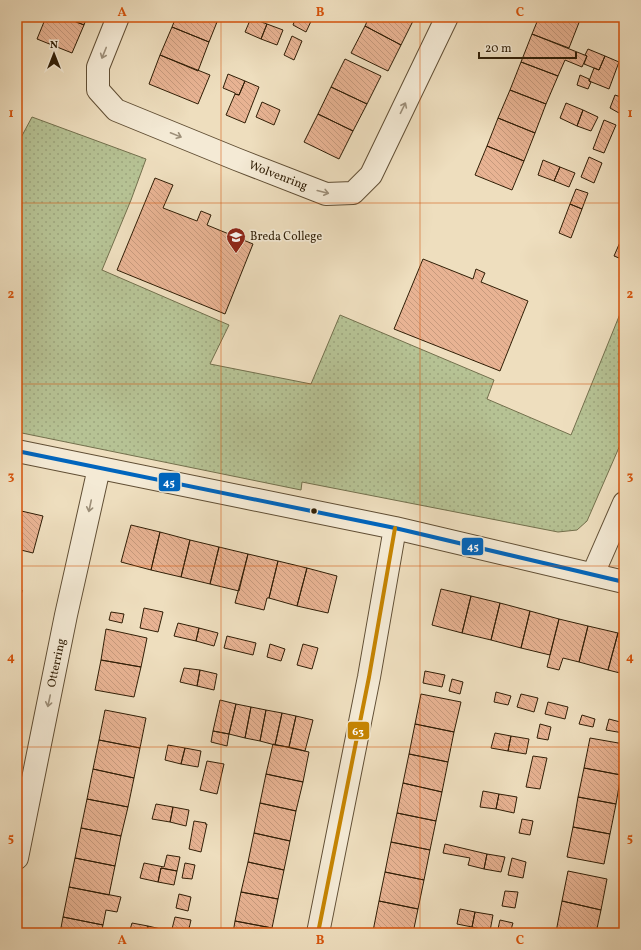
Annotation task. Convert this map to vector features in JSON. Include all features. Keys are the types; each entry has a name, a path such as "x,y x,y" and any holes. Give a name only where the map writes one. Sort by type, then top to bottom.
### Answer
{"street":[{"name":"Wolvenring","path":"118,17 98,67 98,90 116,110 326,194 353,193 371,175 447,17"},
{"path":"17,451 395,528 624,582"},
{"name":"Otterring","path":"17,858 66,615 99,468"},
{"path":"593,574 624,503"},
{"path":"318,933 368,677 395,528"}],"green space":[{"path":"32,117 146,159 102,270 229,325 210,364 311,384 340,315 494,380 487,399 571,435 624,304 624,436 587,521 577,530 558,532 302,482 301,490 17,432 17,145"}],"building":[{"path":"46,17 64,17 84,25 72,53 37,39"},
{"path":"64,17 87,17 84,25"},
{"path":"176,17 219,17 209,42 172,27"},
{"path":"296,17 313,17 306,32 293,25"},
{"path":"369,17 415,17 401,45 365,26"},
{"path":"539,17 572,17 580,20 569,48 532,34"},
{"path":"251,18 267,24 261,39 245,32"},
{"path":"267,24 283,30 277,45 261,39"},
{"path":"365,26 401,45 388,71 351,53"},
{"path":"172,27 209,42 198,71 160,55"},
{"path":"532,34 587,56 582,67 565,60 558,76 521,62"},
{"path":"292,36 302,41 294,60 284,55"},
{"path":"588,49 605,56 599,70 584,64 587,56 585,55"},
{"path":"160,55 210,75 198,104 149,84"},
{"path":"605,56 619,62 609,89 589,81 594,68 599,70"},
{"path":"345,59 381,76 367,104 331,87"},
{"path":"521,62 558,76 546,104 510,90"},
{"path":"624,70 624,82 620,80"},
{"path":"228,74 245,81 239,95 223,88"},
{"path":"580,75 589,79 591,82 588,89 577,85"},
{"path":"245,81 259,87 245,123 226,115 235,94 239,95"},
{"path":"331,87 367,104 353,131 318,114"},
{"path":"510,90 546,104 535,133 498,118"},
{"path":"615,95 624,98 619,113 610,108"},
{"path":"262,102 280,110 274,125 256,117"},
{"path":"566,103 583,110 577,126 560,118"},
{"path":"583,110 598,117 591,131 577,126"},
{"path":"318,114 353,131 339,159 304,142"},
{"path":"498,118 535,133 524,161 487,146"},
{"path":"604,120 616,125 604,153 593,149"},
{"path":"487,146 524,161 512,190 475,175"},
{"path":"589,157 602,163 594,183 581,177"},
{"path":"543,160 560,167 554,181 538,175"},
{"path":"560,167 575,173 569,187 554,181"},
{"path":"155,178 173,185 163,208 197,221 201,211 211,215 207,225 253,244 225,314 117,270"},
{"path":"576,189 588,193 582,209 570,204"},
{"path":"570,204 582,209 571,238 559,233"},
{"path":"624,233 624,260 614,256"},
{"path":"423,259 473,279 476,269 485,273 481,282 528,301 500,371 394,329"},
{"path":"17,510 43,516 33,553 17,549"},
{"path":"131,525 160,532 151,570 121,562"},
{"path":"160,532 190,540 181,577 151,570"},
{"path":"190,540 219,547 210,584 181,577"},
{"path":"219,547 248,554 239,591 210,584"},
{"path":"248,554 278,561 269,598 267,598 264,610 235,603"},
{"path":"278,561 307,568 297,606 269,598"},
{"path":"307,568 337,576 328,613 297,606"},
{"path":"17,589 22,590 20,603 17,602"},
{"path":"441,589 471,596 462,633 432,625"},
{"path":"471,596 500,603 491,640 462,633"},
{"path":"500,603 530,611 521,648 491,640"},
{"path":"144,608 163,612 158,632 140,628"},
{"path":"17,611 21,612 17,632"},
{"path":"530,611 559,619 550,655 521,648"},
{"path":"111,612 124,614 122,623 109,620"},
{"path":"559,619 588,626 579,662 563,658 559,670 547,667"},
{"path":"178,623 199,628 196,641 174,636"},
{"path":"588,626 618,633 608,670 579,662"},
{"path":"199,628 218,633 214,646 196,641"},
{"path":"106,629 147,638 141,667 101,660"},
{"path":"618,633 624,635 624,674 608,670"},
{"path":"227,636 256,643 253,655 224,648"},
{"path":"270,644 285,649 281,661 267,657"},
{"path":"303,644 318,648 312,669 297,665"},
{"path":"101,660 141,667 134,697 95,690"},
{"path":"184,668 200,670 197,686 180,682"},
{"path":"200,670 217,674 214,690 197,686"},
{"path":"425,671 445,675 442,687 423,683"},
{"path":"452,679 463,682 460,694 449,691"},
{"path":"496,692 511,696 508,705 494,702"},
{"path":"421,694 461,702 454,732 415,724"},
{"path":"521,694 538,698 534,712 517,707"},
{"path":"220,700 236,704 229,734 213,731"},
{"path":"548,702 568,707 565,719 545,714"},
{"path":"236,704 251,707 245,738 229,734"},
{"path":"251,707 266,710 260,741 245,738"},
{"path":"105,710 146,718 140,748 99,740"},
{"path":"266,710 282,713 275,745 260,741"},
{"path":"282,713 296,716 289,747 275,745"},
{"path":"582,715 595,719 593,727 579,724"},
{"path":"296,716 313,720 305,751 289,747"},
{"path":"609,719 624,723 623,733 606,730"},
{"path":"415,724 454,732 448,762 409,754"},
{"path":"540,724 551,727 548,740 537,738"},
{"path":"213,731 229,734 227,746 211,742"},
{"path":"495,733 511,736 508,751 491,748"},
{"path":"511,736 529,739 526,754 508,751"},
{"path":"590,738 624,744 624,762 621,775 584,768"},
{"path":"99,740 140,748 134,778 93,769"},
{"path":"273,744 309,752 303,782 266,774"},
{"path":"168,745 185,748 181,764 165,760"},
{"path":"185,748 201,751 198,767 181,764"},
{"path":"409,754 448,762 442,792 403,783"},
{"path":"533,756 547,758 540,789 526,787"},
{"path":"207,761 224,764 217,794 200,790"},
{"path":"584,768 621,775 616,804 578,797"},
{"path":"93,769 134,778 128,807 87,799"},
{"path":"266,774 303,782 296,811 260,803"},
{"path":"403,783 442,792 436,821 397,813"},
{"path":"483,791 499,794 496,809 480,807"},
{"path":"499,794 517,797 514,813 496,809"},
{"path":"578,797 616,804 610,834 573,827"},
{"path":"87,799 128,807 121,836 81,828"},
{"path":"260,803 296,811 290,841 254,833"},
{"path":"156,804 173,807 170,822 152,819"},
{"path":"173,807 189,810 186,826 170,822"},
{"path":"397,813 436,821 430,850 391,842"},
{"path":"522,819 533,821 530,835 519,833"},
{"path":"194,821 207,824 201,852 189,849"},
{"path":"573,827 610,834 604,864 567,857"},
{"path":"81,828 121,836 115,866 75,858"},
{"path":"254,833 290,841 284,870 248,862"},
{"path":"391,842 430,850 424,880 385,872"},
{"path":"445,844 487,854 484,869 468,865 470,858 443,853"},
{"path":"487,854 505,857 501,872 484,869"},
{"path":"167,855 180,857 177,871 161,868 158,882 140,878 144,863 164,867"},
{"path":"75,858 115,866 109,895 69,887"},
{"path":"512,858 526,862 523,878 508,875"},
{"path":"248,862 284,870 278,899 241,892"},
{"path":"185,863 195,865 192,879 182,878"},
{"path":"161,868 177,871 174,885 158,882"},
{"path":"568,871 607,879 601,910 562,901"},
{"path":"385,872 424,880 418,909 379,901"},
{"path":"69,887 121,897 117,912 106,910 103,925 63,917"},
{"path":"505,891 518,892 515,908 502,906"},
{"path":"241,892 278,899 272,928 235,921"},
{"path":"179,894 191,897 188,911 176,908"},
{"path":"379,901 418,909 413,933 384,933 373,931"},
{"path":"562,901 601,910 596,933 556,932"},
{"path":"460,909 475,912 472,927 457,924"},
{"path":"475,912 493,915 490,931 472,927"},
{"path":"63,917 103,925 101,933 60,933"},
{"path":"175,917 191,920 188,933 171,933"},
{"path":"500,920 513,923 510,933 497,933"},
{"path":"235,921 272,928 271,933 233,933"},
{"path":"132,923 148,926 147,933 129,933"},
{"path":"148,926 165,930 164,933 147,933"}],"transit line":[{"name":"45","path":"17,451 395,528 624,582"},
{"name":"63","path":"318,933 369,677 395,528"}],"place":[{"name":"Breda College","path":"236,254"}]}
